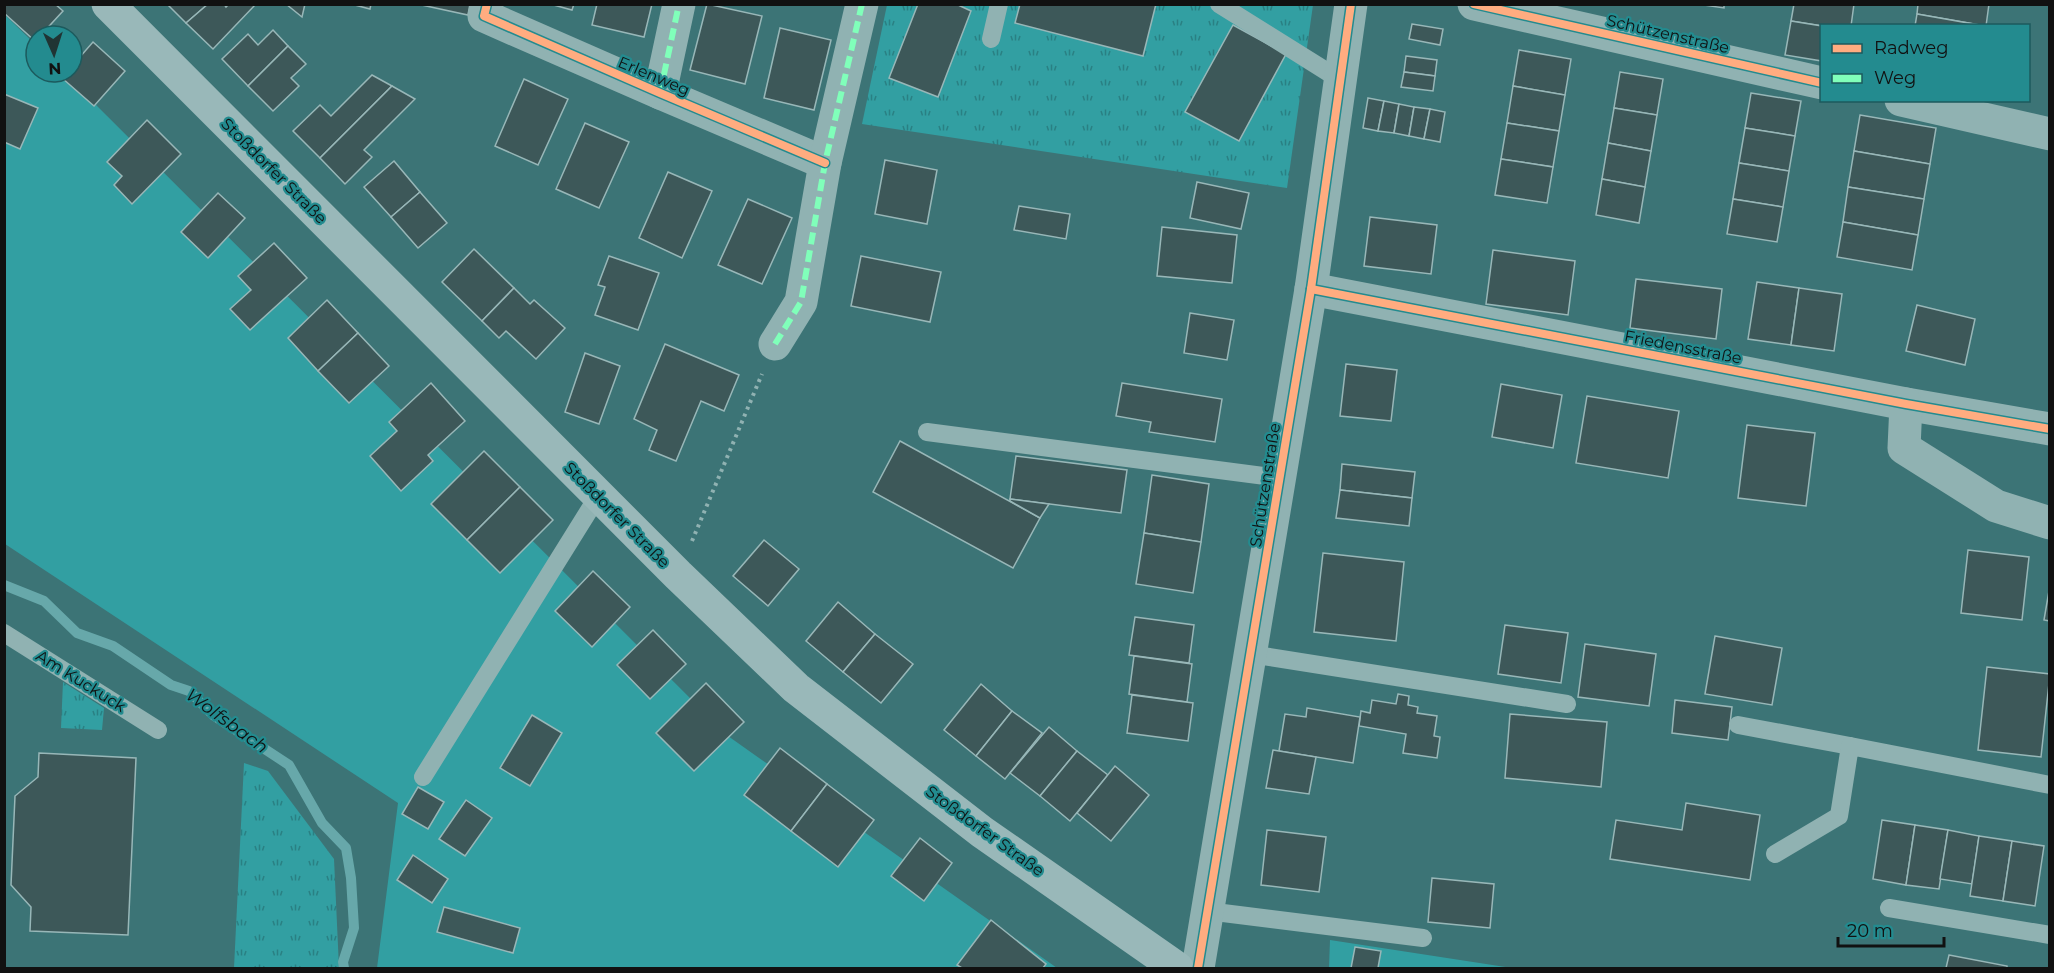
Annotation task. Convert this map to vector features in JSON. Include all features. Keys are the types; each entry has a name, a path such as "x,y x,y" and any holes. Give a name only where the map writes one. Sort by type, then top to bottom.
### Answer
{"main road":[{"name":"Stoßdorfer Straße","path":"108,4 598,496 796,688 982,832 1176,969"}],"street":[{"name":"Erlenweg","path":"487,4 484,16 825,162"},
{"name":"Erlenweg","path":"660,93 679,4"},
{"path":"775,344 801,302 825,162 862,4"},
{"name":"Schützenstraße","path":"1197,969 1311,289 1351,4"},
{"name":"Schützenstraße","path":"1474,4 1820,83"},
{"path":"1910,102 2049,134"},
{"name":"Friedensstraße","path":"1311,289 1906,404 2049,429"},
{"path":"1906,404 1904,448 1996,506 2049,523"}],"lane":[{"path":"991,39 999,4"},
{"path":"1220,4 1341,81"},
{"path":"927,432 1280,478"},
{"path":"423,777 598,496"},
{"name":"Am Kuckuck","path":"4,633 158,730"},
{"path":"1250,654 1567,704"},
{"path":"1738,725 2049,785"},
{"path":"1775,854 1839,816 1850,746"},
{"path":"1889,908 2049,935"},
{"path":"1207,911 1423,938"}],"path":[{"path":"678,575 775,344"}],"green space":[{"path":"887,5 1313,5 1287,188 862,124"},
{"path":"4,14 24,33 24,84 75,84 728,736 1057,968 377,968 398,803 5,544"},
{"path":"63,682 104,708 102,730 61,728"},
{"path":"244,763 268,771 334,859 339,968 234,968"},
{"path":"1330,940 1512,968 1329,968"}],"building":[{"path":"4,4 55,4 63,11 51,24 24,24 24,31 4,13"},
{"path":"167,4 208,4 186,23"},
{"path":"208,4 224,4 226,7 229,4 256,4 213,49 186,23"},
{"path":"286,4 305,4 302,17"},
{"path":"351,4 371,4 370,9"},
{"path":"417,4 470,4 468,15"},
{"path":"550,4 574,4 572,10"},
{"path":"597,4 652,4 644,37 592,25"},
{"path":"707,4 762,16 745,84 690,70"},
{"path":"918,4 956,4 971,11 938,97 889,78"},
{"path":"1020,4 1156,4 1143,56 1015,23"},
{"path":"1697,4 1724,4 1724,8"},
{"path":"1794,4 1854,4 1851,24 1820,26 1791,21"},
{"path":"1918,4 1989,4 1986,24 1917,14"},
{"path":"1917,14 1974,24 1915,24"},
{"path":"1791,21 1820,26 1820,61 1785,55"},
{"path":"1412,24 1443,29 1440,45 1409,39"},
{"path":"1233,25 1286,54 1239,141 1185,112"},
{"path":"780,28 831,40 814,110 764,98"},
{"path":"273,30 288,46 248,86 222,59 248,34 258,45"},
{"path":"93,42 125,71 94,106 69,84 84,84 84,52"},
{"path":"288,46 306,64 291,78 299,86 273,111 248,86"},
{"path":"1519,50 1571,59 1565,95 1513,86"},
{"path":"1406,56 1437,60 1435,76 1404,72"},
{"path":"1404,72 1435,76 1433,91 1401,87"},
{"path":"1620,72 1663,79 1657,115 1614,108"},
{"path":"372,75 392,86 320,158 293,131 320,105 331,116"},
{"path":"524,79 568,99 538,165 495,146"},
{"path":"392,86 415,99 364,150 372,157 345,184 320,158"},
{"path":"1513,86 1565,95 1559,131 1507,123"},
{"path":"1751,93 1801,101 1795,136 1745,128"},
{"path":"4,94 38,108 20,149 4,142"},
{"path":"1368,98 1384,101 1378,131 1363,128"},
{"path":"1384,101 1399,104 1394,133 1378,131"},
{"path":"1399,104 1414,107 1409,136 1394,133"},
{"path":"1414,107 1430,109 1424,139 1409,136"},
{"path":"1614,108 1657,115 1651,151 1608,143"},
{"path":"1430,109 1445,112 1440,142 1424,139"},
{"path":"1860,115 1936,128 1930,164 1854,151"},
{"path":"147,120 181,154 132,204 114,185 122,176 107,162"},
{"path":"585,123 629,142 599,208 556,189"},
{"path":"1507,123 1559,131 1553,167 1501,159"},
{"path":"1745,128 1795,136 1789,171 1739,163"},
{"path":"1608,143 1651,151 1645,187 1602,179"},
{"path":"1854,151 1930,164 1924,199 1848,187"},
{"path":"1501,159 1553,167 1547,203 1495,195"},
{"path":"885,160 937,170 927,224 875,214"},
{"path":"394,161 420,192 391,217 364,187"},
{"path":"1739,163 1789,171 1783,207 1733,199"},
{"path":"668,172 712,191 682,258 639,238"},
{"path":"1602,179 1645,187 1639,223 1596,215"},
{"path":"1197,182 1249,193 1241,229 1190,218"},
{"path":"1848,187 1924,199 1918,235 1843,222"},
{"path":"420,192 447,223 418,248 391,217"},
{"path":"218,193 245,218 208,258 181,232"},
{"path":"748,199 792,218 762,284 718,265"},
{"path":"1733,199 1783,207 1777,242 1727,234"},
{"path":"1019,206 1070,214 1066,239 1014,230"},
{"path":"1370,217 1437,225 1431,274 1364,266"},
{"path":"1843,222 1918,235 1912,270 1837,257"},
{"path":"1162,227 1237,235 1232,283 1157,276"},
{"path":"274,243 307,278 250,330 230,309 251,290 238,276"},
{"path":"474,249 514,288 482,321 442,282"},
{"path":"1493,250 1575,261 1568,315 1486,304"},
{"path":"609,256 659,273 638,330 595,315 605,287 598,285"},
{"path":"861,256 941,272 930,322 851,306"},
{"path":"1636,279 1722,289 1716,339 1630,328"},
{"path":"1757,282 1799,288 1791,345 1748,339"},
{"path":"514,288 530,304 534,300 565,328 536,359 506,331 499,338 482,321"},
{"path":"1799,288 1842,294 1834,351 1791,345"},
{"path":"327,300 358,333 318,371 288,338"},
{"path":"1917,305 1975,319 1965,365 1906,351"},
{"path":"1190,313 1234,320 1227,360 1184,353"},
{"path":"358,333 389,366 349,403 318,371"},
{"path":"665,344 739,375 724,411 701,401 676,461 649,450 657,430 634,419"},
{"path":"585,353 620,366 599,424 565,412"},
{"path":"1346,364 1397,370 1391,421 1340,416"},
{"path":"431,383 465,421 428,455 433,461 401,491 370,456 397,431 389,422"},
{"path":"1122,383 1222,399 1215,442 1149,432 1151,422 1116,416"},
{"path":"1501,384 1562,395 1553,448 1492,437"},
{"path":"1587,396 1679,411 1668,478 1576,463"},
{"path":"1747,425 1815,433 1806,506 1738,498"},
{"path":"900,441 1040,518 1013,568 873,492"},
{"path":"484,451 520,487 467,540 431,504"},
{"path":"1016,456 1127,470 1121,513 1010,499"},
{"path":"1342,464 1415,472 1412,498 1340,490"},
{"path":"1152,475 1209,484 1201,542 1144,533"},
{"path":"520,487 553,520 500,573 467,540"},
{"path":"1340,490 1412,498 1409,526 1336,518"},
{"path":"1010,499 1049,504 1040,518"},
{"path":"1144,533 1201,542 1193,593 1136,584"},
{"path":"764,540 799,569 768,606 733,576"},
{"path":"1968,550 2029,557 2022,620 1961,613"},
{"path":"1323,553 1404,562 1396,641 1314,632"},
{"path":"593,571 630,607 592,647 555,611"},
{"path":"2050,585 2050,621 2044,620"},
{"path":"838,602 875,634 843,672 806,641"},
{"path":"1135,617 1194,625 1189,663 1129,655"},
{"path":"1505,625 1568,633 1561,683 1498,674"},
{"path":"653,630 686,664 650,699 617,665"},
{"path":"875,634 913,664 881,703 843,672"},
{"path":"1715,636 1782,648 1772,705 1705,694"},
{"path":"1585,644 1656,654 1649,706 1578,697"},
{"path":"1134,656 1192,664 1187,702 1129,694"},
{"path":"1987,667 2050,674 2041,757 1978,750"},
{"path":"706,683 744,722 694,771 656,733"},
{"path":"981,684 1012,711 976,756 944,730"},
{"path":"1398,694 1409,696 1408,705 1418,707 1417,713 1437,716 1434,736 1440,737 1437,758 1403,753 1406,734 1359,726 1361,711 1370,713 1372,700 1396,704"},
{"path":"1132,695 1193,703 1188,741 1127,733"},
{"path":"1675,700 1732,707 1728,740 1672,733"},
{"path":"1307,708 1360,717 1353,763 1279,751 1285,714 1306,717"},
{"path":"1012,711 1042,733 1005,779 976,756"},
{"path":"1510,714 1607,722 1601,787 1505,778"},
{"path":"532,715 562,733 530,786 500,768"},
{"path":"1049,727 1077,751 1040,796 1010,773"},
{"path":"780,748 827,784 791,831 744,795"},
{"path":"1273,750 1316,757 1309,794 1266,788"},
{"path":"1077,751 1108,775 1070,821 1040,796"},
{"path":"39,753 136,758 128,935 30,931 31,907 11,885 15,796 38,777"},
{"path":"1115,766 1149,795 1111,841 1077,813"},
{"path":"827,784 874,820 838,867 791,831"},
{"path":"418,787 444,802 428,829 402,814"},
{"path":"466,800 492,818 465,856 439,839"},
{"path":"1686,803 1760,815 1750,880 1610,859 1616,820 1682,830"},
{"path":"1882,820 1915,825 1906,885 1873,879"},
{"path":"1915,825 1948,830 1939,889 1906,885"},
{"path":"1267,830 1326,837 1319,892 1261,885"},
{"path":"1948,830 1979,836 1972,884 1940,879"},
{"path":"1979,836 2012,841 2003,901 1970,896"},
{"path":"920,838 952,863 924,901 891,876"},
{"path":"2012,841 2044,846 2035,906 2003,901"},
{"path":"413,855 448,879 432,903 397,880"},
{"path":"1432,878 1494,884 1490,928 1428,922"},
{"path":"444,907 520,928 513,953 437,932"},
{"path":"991,920 1046,964 1043,968 962,968 957,965"},
{"path":"1355,947 1381,951 1378,968 1351,968"},
{"path":"1949,955 2007,966 2007,968 1946,968"}],"waterway":[{"name":"Wolfsbach","path":"4,585 44,601 77,633 113,646 171,685 189,691 213,715 289,765 322,823 346,848 351,878 354,928 343,962 344,968"}],"marked path":[{"path":"660,93 679,4"},
{"path":"775,344 801,302 825,163 862,4"}],"cycle path":[{"path":"487,4 484,16 825,163"},
{"path":"1198,968 1311,289 1351,4"},
{"path":"1474,4 1820,83"},
{"path":"1311,289 1906,404 2050,429"}]}
